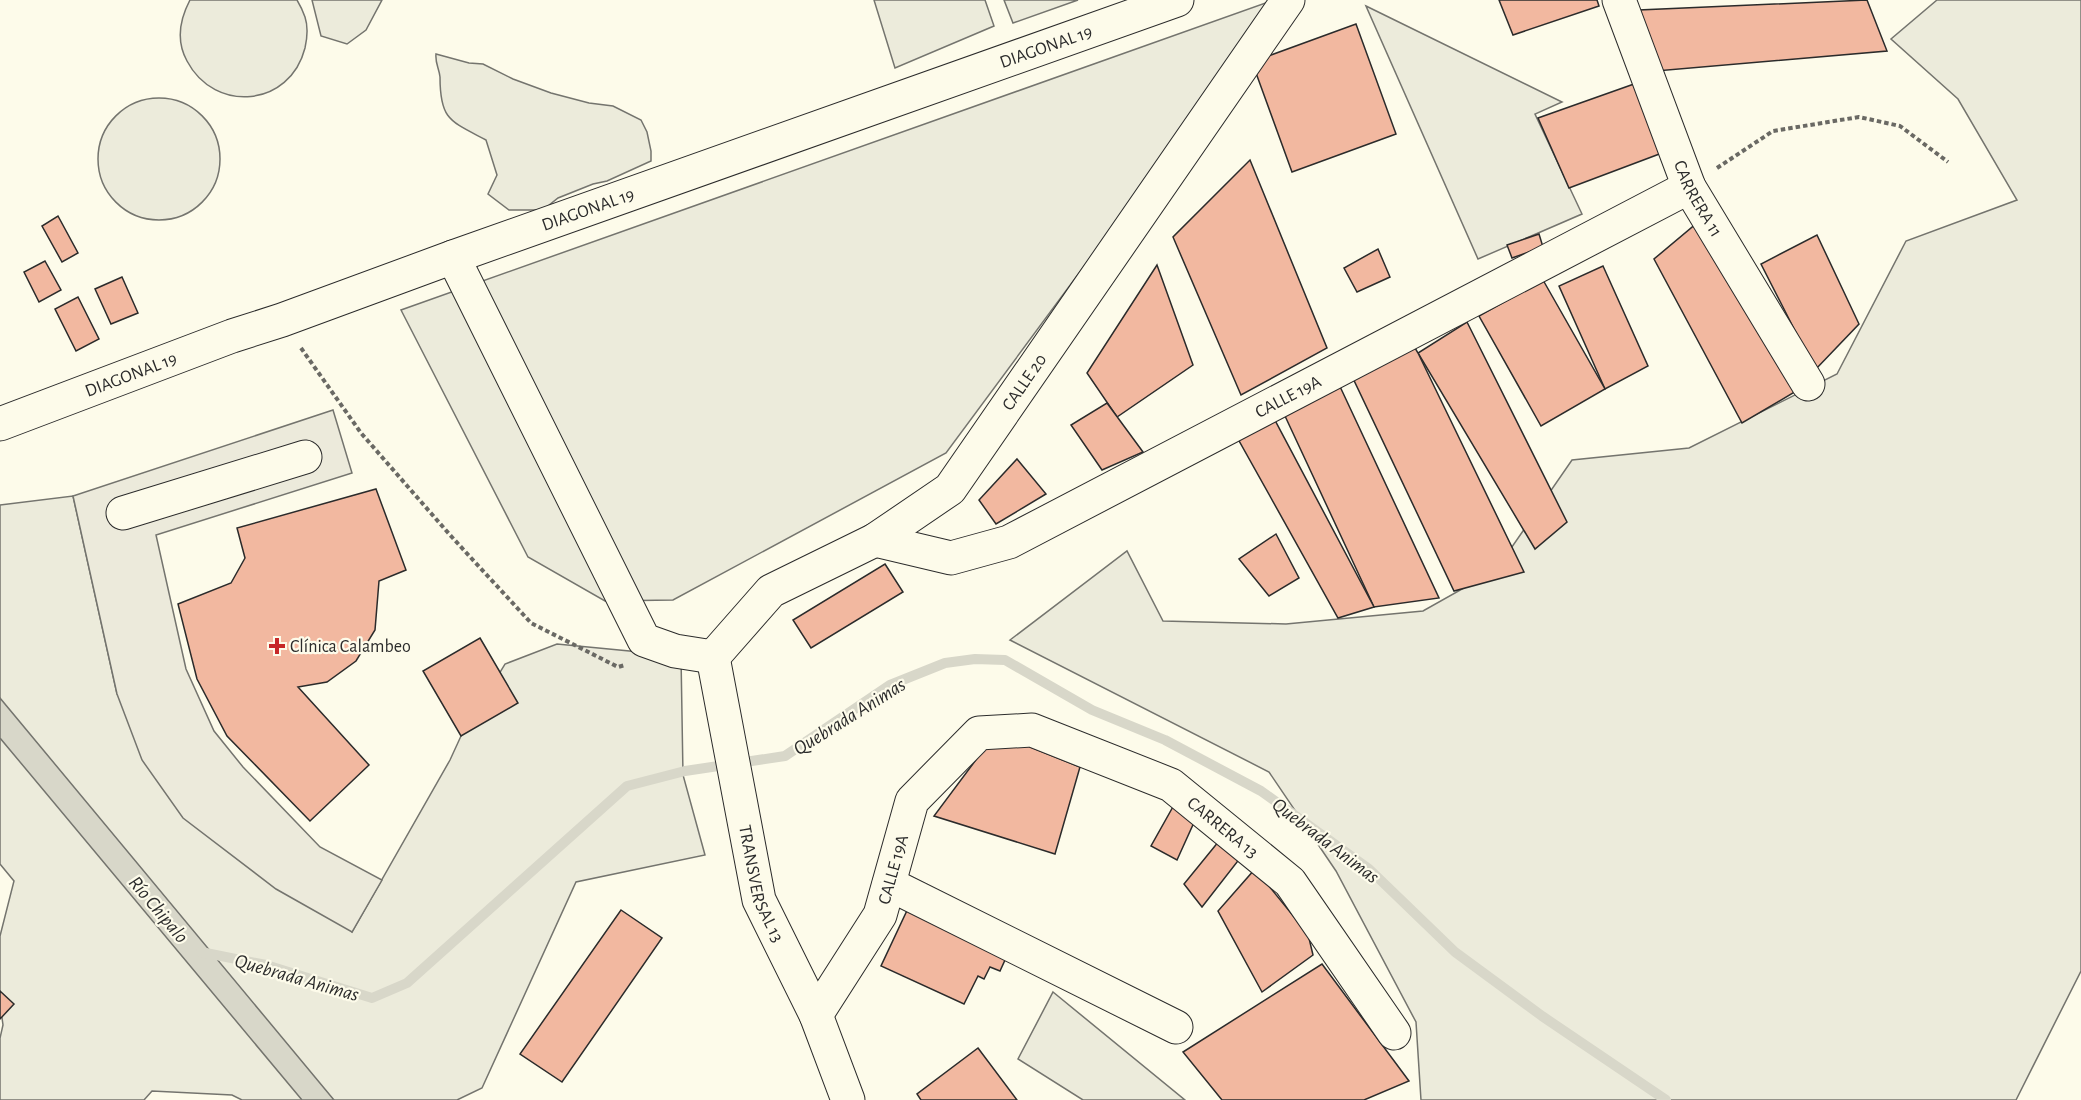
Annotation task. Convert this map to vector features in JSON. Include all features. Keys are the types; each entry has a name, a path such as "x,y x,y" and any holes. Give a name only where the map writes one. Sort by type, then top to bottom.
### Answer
{"street":[{"name":"DIAGONAL 19","path":"0,424 232,336 1177,0"},
{"name":"CALLE 20","path":"713,657 771,591 875,540 950,489 1288,0"},
{"name":"CARRERA 11","path":"1619,0 1689,186 1808,384"},
{"name":"CALLE 19A","path":"875,540 951,558 1009,542 1689,186"},
{"path":"453,257 644,640 675,651 713,657"},
{"path":"123,513 305,457"},
{"name":"TRANSVERSAL 13","path":"713,657 759,900 816,1014 848,1100"},
{"name":"CARRERA 13","path":"979,733 1032,730 1172,785 1290,882 1394,1033"},
{"name":"CALLE 19A","path":"816,1014 880,915 912,801 979,733"},
{"path":"889,884 1176,1027"}],"path":[{"path":"1689,186 1773,131 1859,117 1900,126 1948,162"},
{"path":"282,320 361,433 531,623 618,667 675,651"}],"shaded area":[{"path":"190,0 297,0 305,17 307,32 305,48 297,68 284,82 268,92 251,96 233,96 215,90 199,78 187,61 181,46 181,30"},
{"path":"312,0 382,0 366,30 347,44 321,36"},
{"path":"874,0 985,0 994,26 895,68"},
{"path":"1004,0 1078,0 1013,23"},
{"path":"1274,0 1281,0 946,453 673,600 605,601 528,557 401,310"},
{"path":"1937,0 2081,0 2081,971 2016,1100 1421,1100 1416,1022 1336,871 1269,772 1010,640 1127,551 1163,621 1286,624 1423,611 1496,570 1572,460 1689,448 1837,374 1906,241 2017,200 1958,99 1891,39"},
{"path":"1366,6 1562,102 1535,114 1582,214 1478,259"},
{"path":"436,54 469,63 483,64 513,79 551,93 589,103 613,106 641,120 647,132 651,161 607,181 558,198 543,210 509,210 488,194 497,175 486,140 456,123 445,111 440,91"},
{"path":"159,98 182,103 193,108 202,116 210,125 215,136 220,159 215,182 210,193 202,202 193,210 182,215 159,220 136,215 125,210 116,202 108,193 103,182 98,159 103,136 108,125 116,116 125,108 136,103"},
{"path":"333,410 352,473 156,535 186,669 214,731 243,767 320,847 382,880 352,932 276,889 183,818 142,760 117,694 73,496"},
{"path":"73,496 117,694 352,932 450,760 461,736 505,664 557,644 681,656 683,775 705,855 576,882 482,1088 457,1100 242,1100 232,1095 152,1091 144,1100 0,1100 0,1038 3,1025 0,1003 0,936 14,881 0,864 0,505"},
{"path":"1053,992 1185,1100 1083,1100 1018,1059"}],"water":[{"name":"Río Chipalo","path":"0,698 334,1100 302,1100 0,738"}],"building":[{"path":"1499,0 1597,0 1599,6 1513,35"},
{"path":"1867,0 1887,51 1656,71 1639,10"},
{"path":"1356,24 1396,134 1292,172 1252,62"},
{"path":"1634,84 1662,153 1569,188 1538,118"},
{"path":"1250,160 1327,348 1241,395 1173,237"},
{"path":"58,216 78,253 62,262 42,226"},
{"path":"1703,218 1798,390 1742,423 1654,259"},
{"path":"1539,234 1543,247 1512,258 1507,245"},
{"path":"1817,235 1859,324 1815,370 1761,264"},
{"path":"1378,249 1390,277 1357,292 1344,268"},
{"path":"45,261 61,290 39,302 24,272"},
{"path":"1157,265 1193,365 1117,417 1087,373"},
{"path":"1603,266 1648,366 1605,389 1559,286"},
{"path":"122,277 138,313 111,324 95,289"},
{"path":"1543,280 1605,389 1541,426 1479,316"},
{"path":"78,297 99,339 76,351 55,309"},
{"path":"1467,322 1567,522 1535,549 1418,353"},
{"path":"1411,341 1524,572 1454,591 1350,372"},
{"path":"1336,378 1439,598 1374,607 1278,401"},
{"path":"1107,403 1143,452 1102,470 1071,425"},
{"path":"1269,409 1374,607 1338,618 1233,430"},
{"path":"1017,459 1046,494 996,524 979,500"},
{"name":"Clínica Calambeo","path":"376,489 406,570 379,581 375,630 356,661 327,682 298,687 369,765 310,821 227,736 197,679 178,604 231,583 245,558 237,528"},
{"path":"1276,534 1299,578 1269,596 1239,559"},
{"path":"885,564 903,592 811,648 793,620"},
{"path":"480,638 518,703 461,736 423,671"},
{"path":"996,733 1080,767 1055,854 934,816"},
{"path":"1174,805 1196,818 1177,860 1151,846"},
{"path":"1219,841 1241,857 1202,907 1184,884"},
{"path":"1255,869 1308,934 1313,955 1262,992 1218,911"},
{"path":"911,902 1010,949 1000,971 990,967 984,979 978,976 964,1004 881,966"},
{"path":"621,910 662,938 562,1082 520,1054"},
{"path":"1322,964 1409,1081 1364,1100 1222,1100 1183,1052"},
{"path":"0,991 14,1004 0,1019"},
{"path":"978,1048 1017,1100 921,1100 917,1094"}],"waterway":[{"name":"Quebrada Animas","path":"201,952 266,965 372,998 407,983 627,786 685,771 785,756 890,685 945,663 975,659 1005,660 1092,710 1165,740 1261,791 1369,869 1455,952 1542,1016 1666,1100"}],"place":[{"name":"Clínica Calambeo","path":"277,646"}]}
